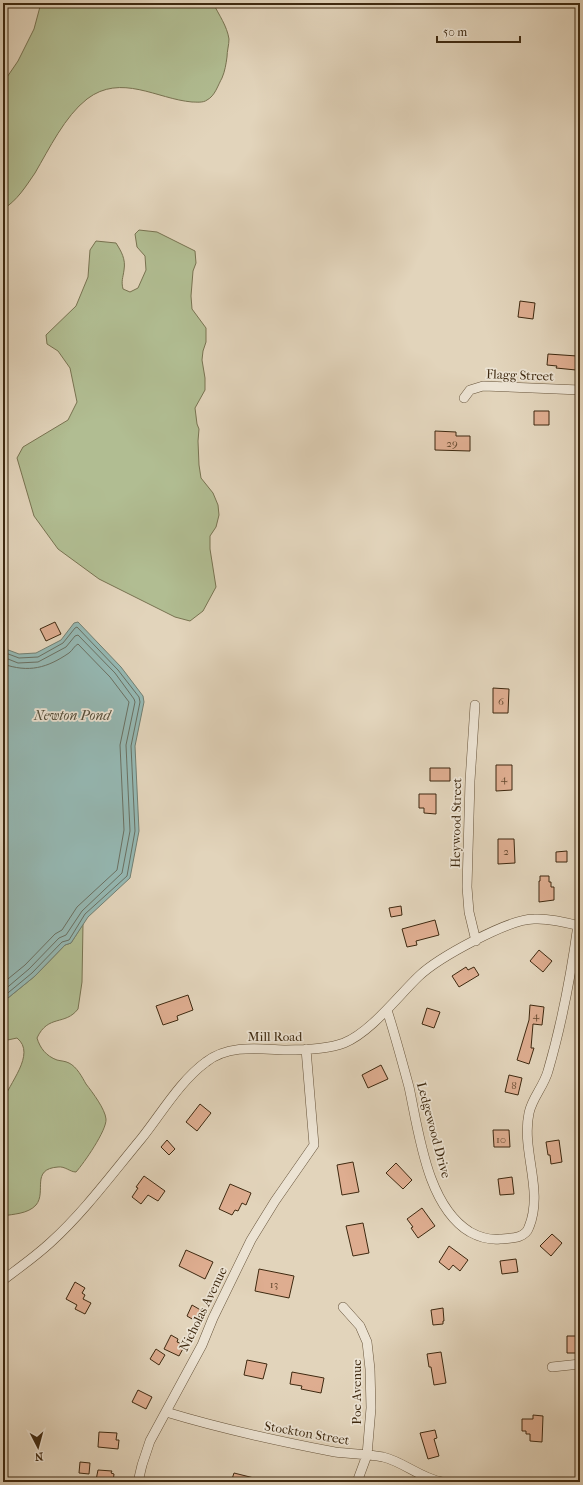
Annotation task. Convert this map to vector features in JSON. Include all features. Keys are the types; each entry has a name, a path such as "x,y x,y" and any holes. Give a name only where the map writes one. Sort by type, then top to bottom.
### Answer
{"street":[{"name":"Flagg Street","path":"464,398 470,390 483,386 580,390"},
{"name":"Heywood Street","path":"475,705 470,781 468,887 469,912 476,941"},
{"name":"Mill Road","path":"3,1280 51,1242 80,1212 191,1076 207,1061 217,1056 240,1049 306,1049 344,1043 358,1034 387,1010 419,976 441,959 476,941 515,923 532,919 547,919 579,926"},
{"name":"Ledgewood Drive","path":"387,1010 397,1042 430,1176 448,1211 461,1226 478,1236 494,1240 520,1236 526,1233 529,1229 532,1220 534,1196 528,1138 528,1114 547,1074 557,1039 569,987 579,926"},
{"name":"Nicholas Avenue","path":"138,1482 150,1442 202,1345 213,1318 251,1240 275,1201 314,1145 306,1049"},
{"name":"Poe Avenue","path":"344,1307 360,1326 367,1342 370,1369 371,1408 367,1455 357,1482"},
{"path":"552,1367 580,1364"},
{"name":"Stockton Street","path":"166,1412 253,1436 337,1452 383,1457 393,1460 433,1480 442,1482"}],"green space":[{"path":"41,3 213,3 225,25 228,34 229,39 226,65 222,78 214,93 204,102 179,100 126,88 113,88 100,92 87,99 79,106 65,124 25,188 13,202 3,209 3,83 18,61 34,29"},
{"path":"139,230 157,232 195,251 196,263 193,271 191,296 192,309 206,328 206,342 202,360 205,390 195,408 199,429 198,441 201,478 213,493 218,505 219,515 216,527 210,536 210,549 216,587 203,611 190,621 175,617 99,579 58,549 34,516 17,458 23,447 68,420 77,402 70,368 58,351 47,344 46,335 76,306 88,277 90,250 96,241 116,243 124,259 122,282 123,289 130,292 138,288 146,270 145,256 137,247 135,234"},
{"path":"83,924 82,982 78,1009 68,1017 46,1026 37,1038 47,1054 57,1060 69,1063 81,1075 101,1106 106,1119 105,1124 103,1131 94,1146 76,1172 58,1167 44,1172 42,1176 39,1200 36,1205 25,1212 3,1216 2,1105 23,1061 24,1052 22,1045 17,1038 3,1041 3,1002 35,976 65,945 71,943"}],"water":[{"name":"Newton Pond","path":"78,622 121,667 143,696 144,702 135,746 139,831 130,878 88,917 71,943 65,945 35,976 3,1002 3,648 19,654 36,653 61,640 74,623"}],"building":[{"path":"520,301 535,303 533,319 518,317"},
{"path":"548,354 577,356 576,370 556,368 557,366 547,365"},
{"path":"534,411 549,411 549,425 534,425"},
{"path":"435,431 456,432 456,436 470,436 470,451 435,450"},
{"path":"55,622 61,634 46,641 40,629"},
{"path":"493,688 509,689 508,713 493,713"},
{"path":"496,765 512,765 512,790 496,791"},
{"path":"430,768 450,768 450,781 430,781"},
{"path":"419,794 436,794 436,814 424,813 424,808 419,808"},
{"path":"498,839 514,839 515,863 498,864"},
{"path":"567,851 567,862 556,862 556,852"},
{"path":"540,876 549,876 551,887 554,887 554,900 539,902"},
{"path":"401,906 402,915 391,917 389,908"},
{"path":"435,920 439,935 416,941 417,945 407,947 402,929"},
{"path":"539,950 552,961 543,972 530,961"},
{"path":"466,967 468,970 474,967 479,975 459,987 452,976"},
{"path":"188,995 193,1010 177,1016 178,1020 163,1025 156,1006"},
{"path":"530,1005 544,1007 542,1025 533,1024 531,1048 534,1048 529,1064 517,1060 529,1020"},
{"path":"427,1008 440,1012 434,1028 422,1024"},
{"path":"381,1065 388,1079 368,1088 362,1075"},
{"path":"509,1075 522,1078 518,1095 505,1092"},
{"path":"200,1104 211,1113 197,1131 186,1122"},
{"path":"493,1130 509,1130 510,1147 494,1147"},
{"path":"167,1140 175,1149 169,1155 161,1147"},
{"path":"559,1140 562,1162 551,1164 546,1142"},
{"path":"353,1162 359,1192 342,1195 337,1165"},
{"path":"396,1163 412,1180 403,1189 386,1173"},
{"path":"144,1176 165,1191 158,1201 148,1195 141,1204 132,1197 138,1188 136,1187"},
{"path":"512,1177 514,1194 500,1195 498,1179"},
{"path":"230,1184 251,1193 246,1205 242,1203 238,1211 235,1210 232,1215 219,1209"},
{"path":"422,1208 435,1226 418,1238 407,1219"},
{"path":"363,1223 369,1253 353,1256 346,1226"},
{"path":"552,1234 562,1243 551,1256 540,1246"},
{"path":"449,1246 468,1260 460,1271 453,1265 449,1270 439,1262"},
{"path":"186,1250 213,1262 205,1279 179,1266"},
{"path":"516,1259 518,1272 502,1274 500,1261"},
{"path":"259,1269 294,1276 289,1298 255,1291"},
{"path":"75,1282 85,1288 82,1293 85,1295 83,1299 91,1303 85,1314 75,1309 77,1305 66,1299"},
{"path":"192,1305 204,1312 199,1323 187,1316"},
{"path":"443,1308 443,1324 433,1325 431,1310"},
{"path":"171,1335 178,1339 177,1342 185,1345 179,1356 164,1349"},
{"path":"567,1336 580,1336 580,1353 567,1353"},
{"path":"156,1349 165,1355 159,1365 150,1359"},
{"path":"441,1352 446,1383 434,1385 427,1354"},
{"path":"247,1360 267,1364 263,1379 244,1375"},
{"path":"292,1372 324,1378 321,1393 301,1389 302,1386 290,1384"},
{"path":"138,1390 152,1397 146,1409 132,1402"},
{"path":"533,1415 543,1416 542,1442 530,1441 530,1434 526,1434 526,1431 522,1431 522,1419 533,1419"},
{"path":"435,1430 437,1438 434,1439 439,1456 428,1459 420,1433"},
{"path":"99,1432 117,1433 116,1440 119,1440 118,1449 98,1447"},
{"path":"80,1462 90,1463 89,1474 79,1473"},
{"path":"98,1470 112,1471 111,1473 114,1474 113,1482 96,1480"},
{"path":"234,1473 258,1479 257,1482 231,1482"}]}
